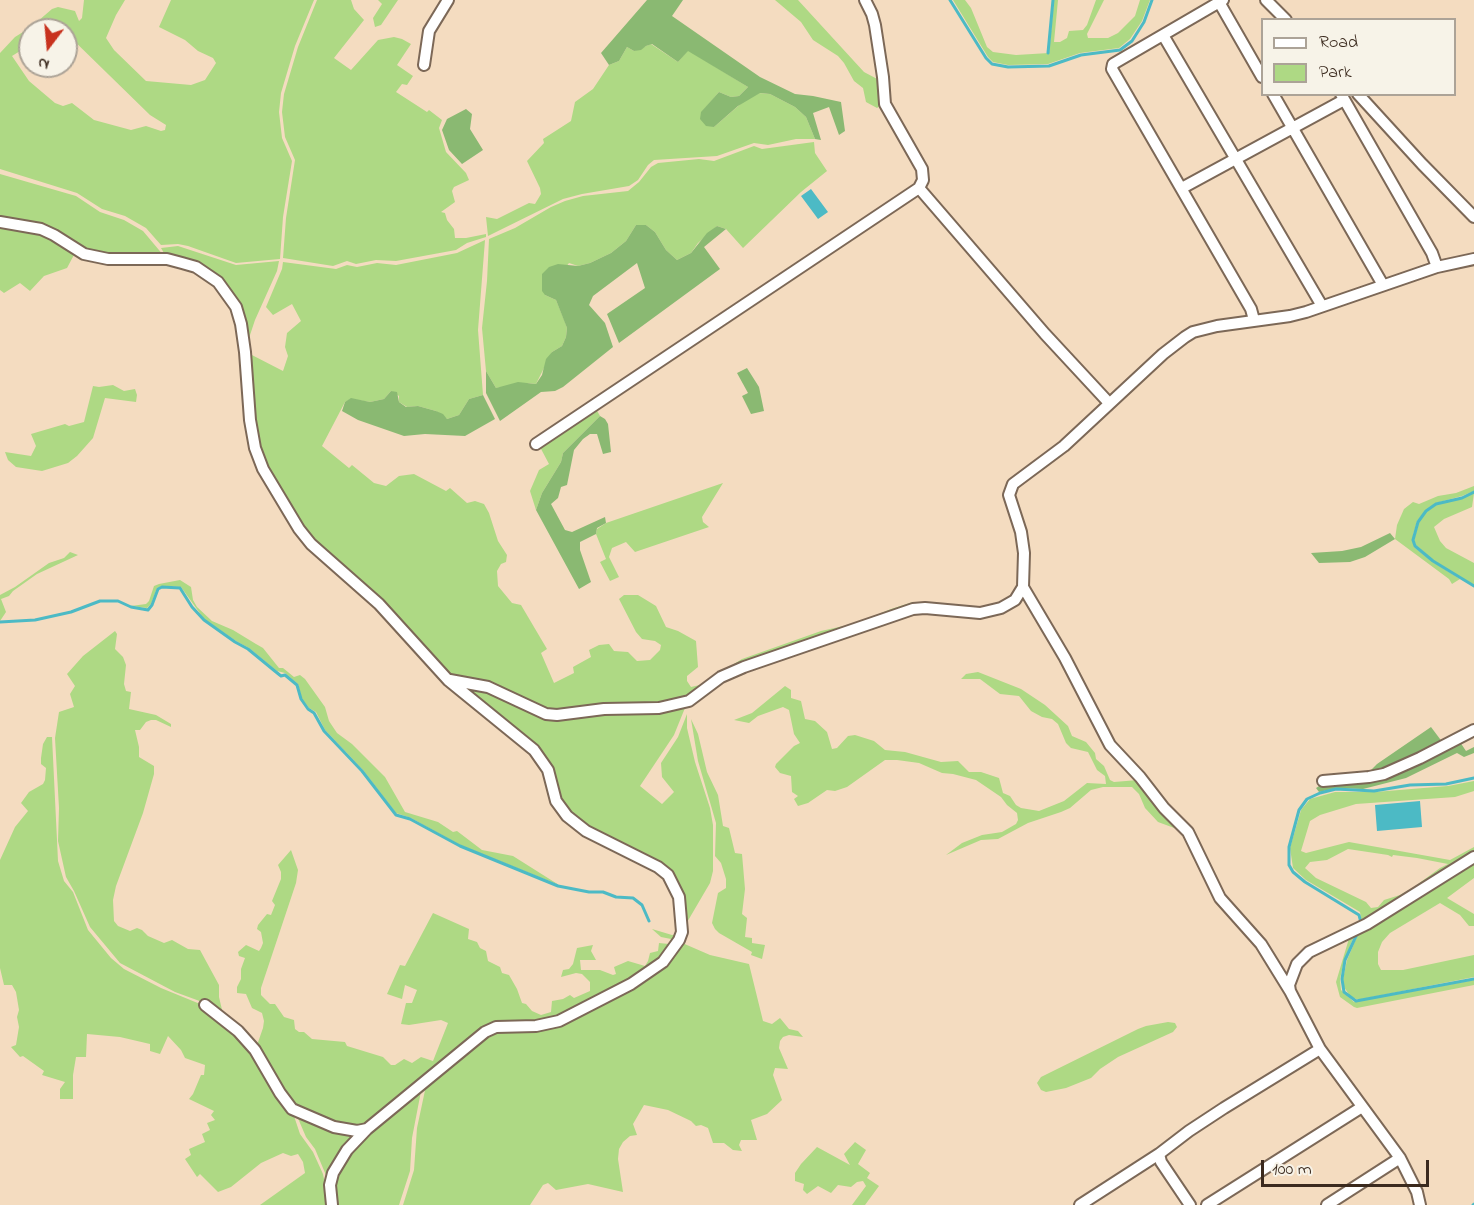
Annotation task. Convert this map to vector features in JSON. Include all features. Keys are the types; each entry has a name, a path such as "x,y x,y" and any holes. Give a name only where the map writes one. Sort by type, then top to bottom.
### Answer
{"street":[{"path":"424,65 429,31 448,0"},
{"path":"536,444 919,188 923,180 922,170 885,104 884,77 875,25 865,0"},
{"path":"1266,0 1284,18"},
{"path":"1254,320 1251,309 1112,67 1113,64 1221,1 1261,73"},
{"path":"1163,35 1322,306"},
{"path":"1274,96 1383,285"},
{"path":"1360,96 1474,218"},
{"path":"1182,188 1292,128 1342,97 1432,253 1437,267"},
{"path":"919,188 1045,334 1109,403"},
{"path":"0,222 41,229 84,254 108,259 153,258 175,261 196,267 218,282 232,301 238,316 245,352 250,420 255,448 274,489 311,544 380,604 448,680 534,750 548,770 556,801 575,823 597,837 658,867 668,875 679,897 682,932 663,962 631,984 572,1015 548,1024 505,1025 485,1032 367,1129 347,1150 333,1173 330,1185 332,1205"},
{"path":"448,680 488,687 546,714 557,715 604,709 659,708 689,701 731,672 913,609 980,613 991,611 1015,600 1023,587 1024,553 1021,532 1009,495 1010,490 1018,480 1064,446 1163,354 1185,337 1193,332 1217,326 1290,316 1437,267 1474,259"},
{"path":"1023,587 1065,658 1110,745 1140,777 1164,808 1188,832 1220,898 1261,944 1290,991 1320,1049 1400,1158 1418,1192 1420,1205"},
{"path":"1323,780 1384,774 1474,730"},
{"path":"1290,991 1289,985 1293,970 1310,952 1375,920 1474,856"},
{"path":"205,1005 238,1031 255,1050 292,1109 334,1127 357,1131 367,1129"},
{"path":"1080,1205 1159,1154 1189,1131 1320,1049"},
{"path":"1206,1205 1362,1107"},
{"path":"1159,1154 1161,1162 1190,1205"},
{"path":"1327,1205 1400,1158"}],"green space":[{"path":"84,0 125,0 106,38 114,50 146,81 191,85 205,80 216,63 213,58 198,51 185,40 159,27 171,0 314,0 295,46 281,93 279,112 282,138 292,161 283,217 280,259 236,263 188,246 161,245 146,228 125,216 102,209 77,193 0,169 0,53 18,35 18,52 12,56 18,65 18,78 27,78 55,103 63,106 72,103 94,120 131,130 146,126 161,131 165,130 166,125 150,115 78,45 78,18 79,21 82,18"},
{"path":"317,0 351,0 354,9 364,20 334,58 351,70 378,40 394,37 411,44 397,65 413,76 407,85 402,84 396,92 442,120 439,128 446,152 466,173 469,180 454,187 452,191 455,202 441,212 445,213 454,229 455,238 486,234 486,237 467,243 456,250 396,261 376,260 356,264 347,261 333,266 283,258 286,218 295,160 285,137 282,112 284,94 298,47"},
{"path":"378,0 398,0 381,25 375,27 373,18 382,4"},
{"path":"647,0 683,0 672,16 760,77 795,94 841,102 845,131 839,135 829,107 813,113 821,140 815,139 806,117 795,107 770,94 760,93 738,106 714,127 706,126 700,119 701,112 719,92 731,97 739,96 748,87 688,51 678,62 652,44 634,51 627,47 619,61 609,65 601,53"},
{"path":"775,0 798,0 864,72 881,81 884,103 877,108 866,102 863,88 854,81 838,56 813,40 801,22"},
{"path":"953,0 965,0 971,8 987,47 993,52 1016,55 1049,53 1054,0 1058,0 1054,42 1060,42 1067,38 1069,31 1083,30 1096,0 1104,0 1087,34 1088,38 1108,38 1118,33 1135,16 1140,0 1150,0 1142,21 1130,39 1119,48 1080,53 1048,64 1008,65 993,62 988,57"},
{"path":"58,7 75,11 78,18 42,18"},
{"path":"651,44 678,62 688,50 748,87 739,96 731,97 719,92 701,113 714,127 744,101 759,93 770,94 795,107 806,117 815,139 796,139 768,145 754,143 717,156 654,160 638,180 629,186 563,199 488,236 486,217 497,219 529,203 535,204 541,194 527,161 544,143 543,139 571,121 575,102 593,89 609,65 619,61 627,47 634,51"},
{"path":"466,109 472,114 470,129 483,150 462,164 449,150 442,130 447,119"},
{"path":"814,142 815,153 827,171 801,192 743,248 726,229 717,226 698,243 691,253 677,260 666,250 655,232 646,225 636,225 626,241 611,253 578,266 569,263 545,295 556,300 567,328 562,346 552,352 536,384 496,388 486,371 482,328 489,239 565,201 583,196 628,191 651,167 658,163 699,159 714,161 754,146 762,149"},
{"path":"0,174 76,196 100,212 124,220 143,231 164,256 100,256 58,235 0,221"},
{"path":"0,225 40,232 75,253 67,268 44,276 30,291 20,283 4,293 0,290"},
{"path":"636,225 646,225 655,232 666,250 677,260 691,253 707,233 717,226 726,229 704,247 720,269 619,343 607,314 645,288 637,263 593,296 589,305 605,323 613,347 563,387 555,391 541,392 500,421 486,393 486,371 496,388 518,382 536,384 542,375 546,359 562,346 566,337 567,328 556,300 542,291 542,274 549,267 558,264 578,266 611,253 626,241"},
{"path":"485,240 478,330 483,395 469,399 459,415 447,419 436,411 418,406 407,407 399,402 399,396 391,391 384,399 370,402 351,399 345,402 322,446 349,468 352,465 374,483 386,486 399,476 414,474 446,491 450,488 467,503 475,501 484,504 498,541 507,555 506,562 501,564 497,571 498,586 512,603 521,605 547,649 541,653 554,683 574,673 573,667 591,657 589,650 599,645 609,644 614,651 628,652 637,661 650,660 660,650 661,645 655,641 642,639 636,632 619,599 624,595 638,595 656,606 666,627 696,641 698,667 687,676 691,687 700,685 742,659 821,631 857,623 913,602 922,603 927,607 777,653 681,701 554,713 451,677 312,542 270,472 256,442 248,353 283,371 288,356 285,347 287,333 301,321 292,304 273,315 266,307 283,262 336,269 347,265 357,267 377,263 396,265 457,253"},
{"path":"178,246 236,265 279,261 246,347 221,282 167,258 161,248"},
{"path":"747,368 759,387 764,411 751,414 742,396 748,393 737,373"},
{"path":"113,385 124,391 135,389 136,402 105,398 93,438 68,463 42,471 16,467 8,460 5,452 31,456 36,446 31,434 65,424 69,426 84,422 93,386"},
{"path":"391,391 397,392 399,402 406,407 418,406 436,411 447,419 459,415 469,399 483,395 495,419 465,436 425,434 404,436 358,420 342,411 345,402 351,398 370,402 384,399"},
{"path":"596,409 600,416 563,453 561,462 542,493 536,510 530,491 539,470 549,464 540,447"},
{"path":"600,416 608,424 611,452 603,454 597,434 590,434 583,439 574,450 567,485 561,487 558,498 551,504 565,530 572,532 605,517 606,523 597,528 596,534 580,542 580,550 591,582 579,589 536,510 542,493 561,462 563,453"},
{"path":"723,483 702,517 703,522 709,527 635,552 626,542 612,548 609,557 619,577 610,581 600,562 606,559 596,534 597,529 606,523"},
{"path":"1474,486 1474,491 1436,503 1425,511 1417,521 1413,535 1414,547 1460,579 1452,584 1449,579 1395,539 1397,525 1404,509 1413,502 1419,504"},
{"path":"1474,493 1472,507 1444,519 1434,527 1446,548 1474,563 1474,585 1434,561 1416,545 1414,540 1419,522 1426,512 1436,505"},
{"path":"1390,533 1395,539 1365,557 1350,562 1319,563 1311,553 1361,547"},
{"path":"70,552 78,555 37,574 9,596 1,599 6,612 0,621 0,595 49,563 64,558"},
{"path":"180,580 191,587 193,600 197,607 212,621 233,630 263,648 279,668 283,668 294,677 300,675 305,679 325,707 329,721 337,733 352,744 385,777 405,812 438,822 453,832 457,831 482,850 513,856 559,885 460,845 411,818 396,813 363,770 325,730 316,712 309,708 302,699 298,684 204,619 181,587 162,586 157,588 147,608 131,606 146,604 154,586"},
{"path":"115,631 117,634 115,649 123,657 126,665 124,684 126,691 131,692 129,709 156,715 171,724 171,727 151,720 146,722 140,730 135,730 139,757 154,766 154,774 143,813 116,886 113,900 114,921 118,926 130,931 137,928 142,930 148,936 164,943 172,940 188,949 200,950 219,985 223,1014 205,1003 175,992 120,963 90,927 66,877 58,841 59,808 55,738 59,712 74,707 70,694 75,686 67,674 83,656"},
{"path":"978,672 1021,689 1045,705 1068,726 1072,736 1086,742 1095,753 1096,759 1104,766 1110,780 1114,782 1138,780 1185,832 1158,822 1145,808 1139,794 1132,787 1103,787 1091,790 1070,808 1061,812 1028,823 998,839 981,840 946,855 962,843 982,835 1002,832 1016,824 1017,813 1001,797 976,780 942,773 919,763 897,760 885,760 847,787 835,791 827,790 808,803 798,806 794,799 798,796 792,792 791,776 780,773 775,767 794,746 800,743 794,734 789,710 783,707 758,716 749,723 734,720 752,713 785,686 791,690 791,698 801,701 805,719 815,721 827,732 832,749 837,748 848,736 855,735 874,741 885,750 905,752 941,762 958,761 969,772 981,772 999,778 1003,793 1010,796 1021,808 1039,811 1064,801 1087,783 1106,784 1105,776 1097,770 1088,752 1071,748 1066,743 1058,724 1052,719 1031,711 1019,696 1000,694 980,679 961,679 966,674"},
{"path":"462,686 491,690 538,714 687,703 674,735 640,786 662,804 674,792 662,777 661,763 678,737 687,714 687,728 713,825 713,871 710,883 686,924 677,884 584,827 560,802 545,757"},
{"path":"691,719 698,734 707,772 718,795 723,826 729,828 735,853 742,854 745,889 742,914 747,918 745,937 752,938 752,943 765,945 762,959 751,955 752,952 719,933 712,923 718,893 726,888 726,879 721,863 715,856 716,823 698,761"},
{"path":"1431,727 1443,743 1400,765 1366,775 1377,764"},
{"path":"47,737 52,737 58,861 64,881 73,892 88,930 111,958 124,969 161,988 205,1006 235,1030 292,1110 300,1134 313,1152 323,1174 329,1205 260,1205 305,1173 303,1162 298,1154 291,1156 283,1153 261,1163 231,1187 218,1192 200,1174 197,1177 185,1159 191,1155 189,1149 205,1142 202,1134 210,1130 207,1123 215,1120 211,1115 214,1111 189,1099 201,1075 204,1075 205,1065 185,1058 168,1036 160,1054 150,1051 150,1044 120,1037 87,1034 86,1057 76,1057 73,1099 60,1099 60,1089 65,1082 42,1075 44,1071 23,1056 20,1057 11,1047 16,1045 19,1010 16,992 12,985 4,985 0,968 0,860 15,827 28,811 21,803 29,792 43,784 45,780 46,768 41,764 41,758 43,744"},
{"path":"1460,742 1466,751 1474,747 1474,753 1464,757 1457,753 1406,778 1363,789 1337,788 1319,792 1316,788 1324,783 1362,781"},
{"path":"1474,781 1474,791 1455,797 1356,804 1320,815 1310,821 1301,851 1306,853 1349,842 1450,860 1474,847 1474,854 1362,924 1360,912 1306,880 1293,868 1290,848 1301,810 1310,799 1335,792 1375,792 1448,786","holes":["1348,849 1448,864 1414,887 1384,900 1378,907 1371,908 1366,902 1316,878 1305,868 1310,862 1327,860"]},
{"path":"291,850 298,870 296,883 261,988 261,995 270,1004 275,1004 284,1017 294,1020 295,1029 304,1032 312,1039 345,1042 347,1046 383,1057 391,1065 404,1059 412,1063 421,1057 433,1061 448,1023 441,1020 401,1024 406,1003 412,1003 417,990 405,985 402,999 387,994 400,965 405,966 433,913 469,929 468,939 477,942 480,948 486,951 488,961 500,967 502,973 509,975 522,1003 541,1015 551,1012 552,1001 570,995 574,998 590,991 590,982 582,974 576,973 561,977 563,970 569,969 573,964 577,948 593,945 591,951 596,960 580,960 581,970 600,970 613,975 616,974 614,967 628,961 645,966 650,953 658,951 659,943 669,944 671,939 661,937 652,929 672,935 679,934 677,940 648,970 551,1021 498,1024 371,1124 350,1128 293,1106 256,1048 263,1028 262,1013 252,1008 246,994 237,993 245,958 239,956 238,952 246,945 259,951 261,948 263,943 261,932 257,929 258,925 267,914 271,915 275,905 272,901 281,879 278,865"},
{"path":"1474,860 1474,878 1447,898 1474,914 1474,926 1469,926 1460,915 1440,903 1390,933 1382,942 1378,952 1378,964 1381,970 1403,970 1474,955 1474,977 1362,999 1350,996 1344,987 1343,979 1347,960 1359,932"},
{"path":"1355,934 1344,961 1340,979 1341,990 1354,1002 1474,980 1474,985 1354,1007 1340,997 1336,982 1350,935"},
{"path":"680,942 710,955 749,964 763,1021 772,1024 780,1018 789,1029 798,1031 803,1037 789,1035 780,1041 779,1048 788,1069 775,1068 773,1075 782,1100 767,1114 751,1120 757,1140 741,1140 739,1145 742,1151 733,1150 724,1143 713,1143 708,1128 701,1125 696,1126 691,1121 668,1110 644,1105 633,1124 637,1135 630,1136 619,1149 618,1159 623,1192 588,1184 556,1190 548,1183 543,1185 530,1205 403,1205 414,1170 417,1128 427,1081 493,1031 538,1029 608,999"},
{"path":"1168,1022 1175,1023 1177,1027 1173,1032 1118,1057 1091,1078 1066,1088 1046,1092 1041,1090 1037,1083 1041,1077 1138,1029"},
{"path":"422,1086 412,1138 410,1171 399,1205 334,1205 332,1190 346,1153"},
{"path":"297,1116 356,1132 328,1180 315,1149 306,1137"},
{"path":"855,1142 866,1150 858,1164 870,1173 867,1178 879,1186 865,1205 852,1205 866,1186 863,1181 851,1187 838,1185 831,1193 818,1186 807,1194 803,1190 804,1184 795,1181 795,1173 817,1147 850,1165 844,1154"}],"water":[{"path":"811,189 828,212 818,219 801,196"},
{"path":"1420,801 1422,827 1377,831 1375,805"}],"waterway":[{"path":"950,0 986,58 992,64 1008,67 1049,66 1081,55 1120,50 1132,41 1144,22 1152,0"},
{"path":"1048,53 1053,0"},
{"path":"1474,492 1462,498 1436,504 1426,511 1418,522 1413,540 1415,546 1433,561 1474,586"},
{"path":"0,622 35,620 71,612 100,601 118,601 131,607 148,610 158,589 162,587 180,588 204,620 297,685 301,699 314,713 324,731 362,771 396,815 410,819 460,846 558,886 633,898 642,905 649,921"},
{"path":"1361,923 1359,915 1305,882 1293,872 1289,865 1289,847 1299,810 1307,799 1336,789 1374,791 1410,785 1446,784 1474,778"},
{"path":"1357,934 1345,960 1342,979 1344,992 1356,1001 1474,979"}]}
